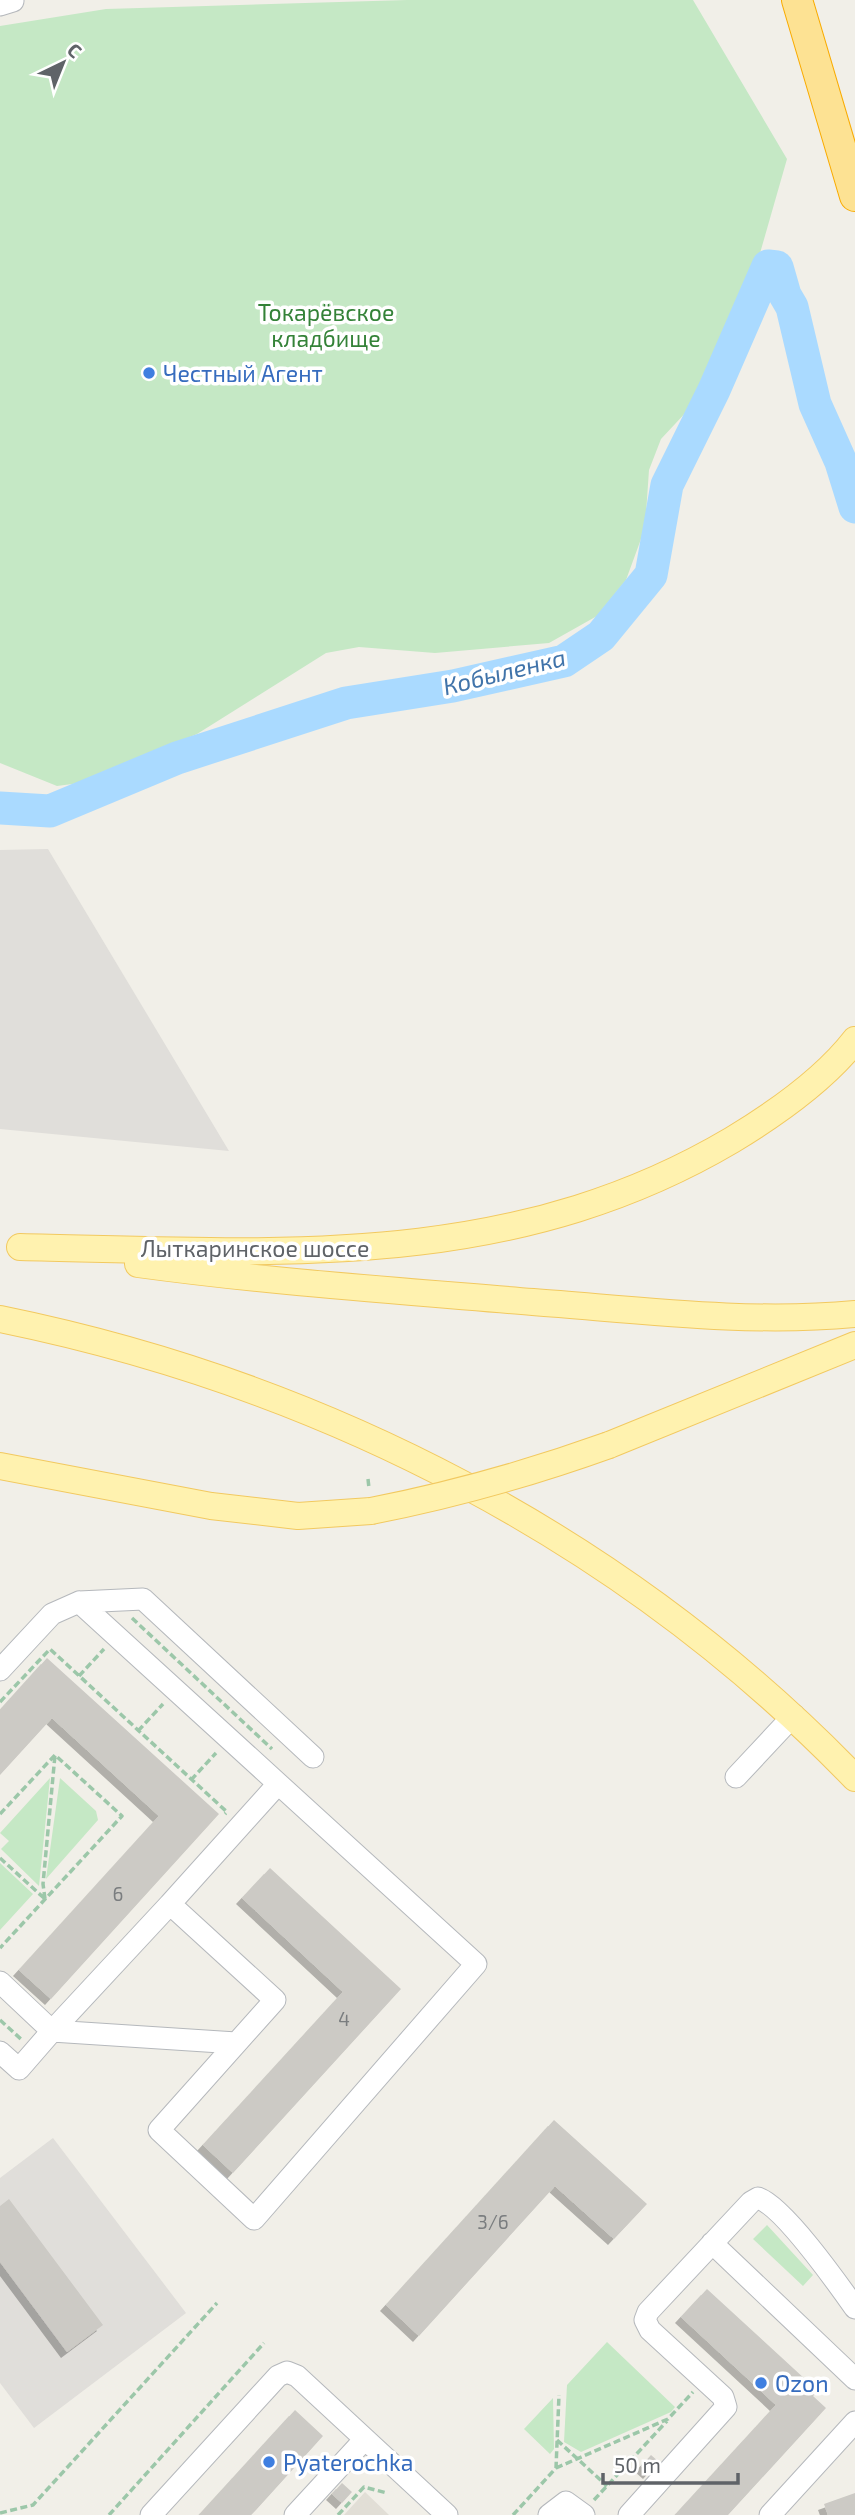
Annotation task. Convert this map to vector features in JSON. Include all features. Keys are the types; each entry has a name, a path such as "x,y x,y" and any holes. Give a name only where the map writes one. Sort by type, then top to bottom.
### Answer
{"highway":[{"path":"797,0 855,197"}],"main road":[{"name":"Лыткаринское шоссе","path":"10,1246 309,1252 380,1247 510,1228 607,1200 691,1164 752,1127 792,1098 855,1040"},
{"name":"Лыткаринское шоссе","path":"10,1246 236,1277 651,1311 761,1318 855,1314"},
{"path":"0,1319 134,1351 252,1390 365,1436 466,1484 579,1550 664,1609 794,1715 855,1778"},
{"path":"0,1466 211,1506 298,1516 371,1511 451,1495 531,1473 609,1445 855,1345"}],"street":[{"path":"0,5 13,1"},
{"path":"0,1479 65,1479"},
{"path":"0,1670 51,1614 79,1602 142,1599 313,1757"},
{"path":"79,1602 277,1786 476,1964 254,2219 159,2130 275,2000 170,1904"},
{"path":"736,1777 794,1715"},
{"path":"0,2052 19,2069 277,1786"},
{"path":"0,1982 52,2031 236,2043"},
{"path":"629,2515 722,2415 726,2407 723,2397 650,2330 645,2320 648,2312 751,2202 758,2198 766,2201 782,2215 855,2308"},
{"path":"712,2243 855,2379"},
{"path":"151,2515 278,2376 287,2372 297,2376 447,2515"},
{"path":"782,2510 855,2422"},
{"path":"295,2515 365,2439"},
{"path":"549,2515 566,2502 583,2514"}],"path":[{"path":"112,1600 274,1751"},
{"path":"0,1702 50,1649 227,1812 217,1822"},
{"path":"0,1814 55,1755"},
{"path":"45,1899 43,1884 55,1755"},
{"path":"0,1948 121,1816 55,1755"},
{"path":"0,1857 45,1899"},
{"path":"0,2020 34,2051"},
{"path":"0,2513 33,2505 217,2303"},
{"path":"109,2515 264,2343"},
{"path":"583,2514 704,2380"},
{"path":"556,2468 559,2395"},
{"path":"513,2515 556,2468 668,2419"},
{"path":"557,2440 607,2486"},
{"path":"338,2515 364,2487 387,2493"}],"shaded area":[{"path":"48,849 229,1151 0,1129 0,850"},
{"path":"53,2138 186,2313 34,2428 0,2383 0,2178"},
{"path":"365,2492 389,2515 344,2515"}],"green space":[{"name":"Токарёвское кладбище","path":"407,0 693,0 787,159 744,309 703,394 661,439 649,470 645,528 626,580 597,616 549,643 435,653 359,647 326,653 197,734 80,783 57,786 0,763 0,26 106,9"},
{"path":"50,1778 39,1886 1,1849 9,1841 0,1833"},
{"path":"60,1778 96,1811 98,1820 46,1879"},
{"path":"0,1863 33,1894 0,1930"},
{"path":"767,2225 813,2275 803,2286 753,2239"},
{"path":"607,2342 675,2407 671,2412 581,2452 564,2442 567,2385"},
{"path":"553,2398 554,2449 550,2454 524,2429"}],"building":[{"path":"47,1658 219,1814 51,1999 19,1970 159,1816 52,1718 0,1775 0,1710"},
{"path":"270,1868 401,1989 233,2173 203,2145 343,1992 242,1898"},
{"path":"554,2120 647,2204 614,2239 555,2186 419,2336 386,2305"},
{"path":"9,2199 103,2325 67,2352 0,2262 0,2206"},
{"path":"707,2289 818,2391 813,2396 826,2408 728,2515 675,2515 776,2405 681,2317"},
{"path":"295,2410 323,2436 256,2510 251,2515 199,2515"},
{"path":"651,2455 659,2462 649,2473 641,2466"},
{"path":"342,2483 352,2492 342,2503 332,2494"},
{"path":"855,2493 855,2515 828,2515 824,2504"}],"waterway":[{"name":"Кобыленка","path":"0,808 50,811 177,758 346,703 453,686 564,661 601,636 651,575 667,485 714,390 768,266 777,267 785,295 792,307 815,404 841,462 855,507"}],"place":[{"name":"Честный Агент","path":"149,373"},
{"name":"Ozon","path":"761,2383"},
{"name":"Pyaterochka","path":"269,2462"}]}
